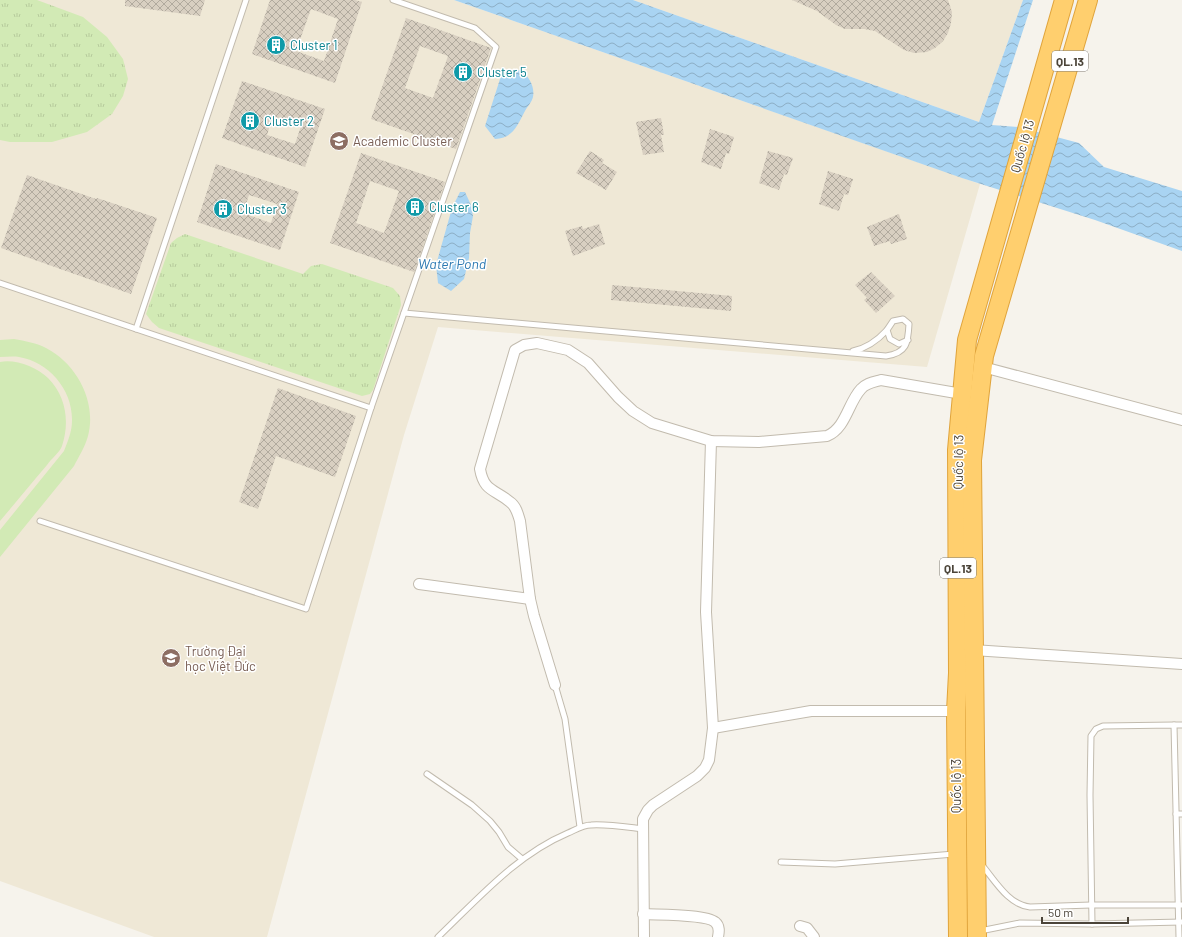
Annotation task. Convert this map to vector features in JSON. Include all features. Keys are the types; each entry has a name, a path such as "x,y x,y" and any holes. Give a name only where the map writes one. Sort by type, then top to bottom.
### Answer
{"highway":[{"name":"Quốc lộ 13","path":"958,937 956,711 958,673 957,450 967,340 1064,0"},
{"name":"Quốc lộ 13","path":"977,934 972,460 984,356 1088,0"}],"street":[{"path":"555,685 530,600 520,521 517,510 511,502 489,488 481,479 480,469 515,350 524,344 538,343 568,350 588,363 618,397 634,411 652,423 711,441 759,442 827,436 834,433 839,427 861,389 870,383 881,380 962,394"},
{"path":"983,367 1182,420"},
{"path":"644,937 644,819 648,810 705,768 709,760 713,728 706,612 711,441"},
{"path":"419,584 530,600"},
{"path":"973,650 1182,664"},
{"path":"713,728 823,710 956,711"},
{"path":"643,914 699,917 708,919 715,922 718,926 718,937"},
{"path":"800,926 807,928 814,937"}],"lane":[{"path":"136,329 246,0"},
{"path":"40,522 306,610 371,408 496,48 475,28 393,0"},
{"path":"0,283 371,408"},
{"path":"404,313 886,356 895,355 902,349 908,340 909,324 903,319 893,321 878,339 863,349 848,352"},
{"path":"887,330 890,339 899,344 908,340"},
{"path":"555,685 565,719 580,827"},
{"path":"1174,725 1180,905 1178,937"},
{"path":"1092,924 1090,795 1091,736 1096,729 1103,726 1182,725"},
{"path":"427,774 472,805 490,821 508,846 522,859"},
{"path":"1176,814 1182,814"},
{"path":"438,937 504,874 522,859 557,838 580,827 590,825 643,829"},
{"path":"781,862 835,864 957,854"},
{"path":"976,858 1006,893 1020,905 1030,907 1180,905"},
{"path":"977,934 1020,923 1092,924 1180,922"}],"shaded area":[{"name":"Trường Đại học Việt Đức","path":"0,0 454,0 980,184 927,367 438,327 404,435 267,937 154,937 0,881"},
{"path":"633,0 1023,0 979,122"}],"green space":[{"path":"0,0 37,0 83,17 107,37 123,59 128,79 123,96 112,114 87,132 52,142 10,142 0,140"},
{"path":"185,234 303,274 311,266 322,264 393,288 400,296 401,305 373,390 370,394 362,396 159,328 152,322 146,314 171,243"},
{"path":"14,339 31,342 42,346 57,355 67,364 82,385 87,397 90,410 90,423 87,440 74,466 0,557 0,530 64,451 70,436 72,425 71,410 64,388 49,371 30,360 17,357 0,357 0,340"},
{"path":"0,362 13,362 32,367 48,378 59,393 62,401 65,410 66,428 61,448 0,521"}],"water":[{"path":"454,0 633,0 979,122 1023,0 1033,0 992,125 1019,127 1079,143 1104,167 1182,191 1182,251 1095,220 962,178"},
{"path":"507,70 521,70 524,73 532,85 533,97 531,103 514,130 506,136 495,139 485,126 500,79"},
{"name":"Water Pond","path":"460,192 465,192 471,205 473,216 470,233 469,258 464,279 451,291 438,283 436,265 452,208"}],"building":[{"path":"125,0 205,0 200,16 125,6"},
{"name":"Cluster 1","path":"270,0 355,0 362,2 335,83 252,54","holes":["311,9 338,19 324,61 296,51"]},
{"path":"792,0 948,0 952,12 951,23 948,33 943,41 935,48 927,52 914,53 904,50 875,31 864,29 845,29 836,25 817,11"},
{"name":"Cluster 5","path":"406,18 491,48 456,149 371,119","holes":["420,46 448,56 433,98 405,88"]},
{"name":"Cluster 2","path":"242,81 325,109 305,167 222,138","holes":["273,116 301,126 295,144 267,135"]},
{"path":"661,118 664,135 661,135 664,152 643,155 636,122"},
{"path":"710,129 734,137 729,154 726,153 721,169 701,162"},
{"path":"590,151 604,160 602,163 617,172 606,190 576,173"},
{"path":"768,151 793,158 787,175 784,174 779,190 759,183"},
{"name":"Cluster 6","path":"361,153 445,182 414,272 330,243","holes":["370,181 399,191 384,233 356,223"]},
{"name":"Cluster 3","path":"216,164 299,192 280,250 197,222","holes":["249,195 277,204 271,223 243,213"]},
{"path":"828,171 853,179 848,195 844,194 839,211 819,204"},
{"path":"27,175 157,218 131,294 1,248"},
{"path":"899,214 907,239 891,244 890,241 874,246 867,227"},
{"path":"599,224 605,244 573,256 565,231 582,226 583,229"},
{"path":"871,272 895,296 876,313 864,300 867,298 855,285"},
{"path":"612,285 732,296 731,311 611,300"},
{"path":"278,388 356,416 335,477 276,456 258,509 239,502"}],"place":[{"name":"Cluster 1","path":"276,45"},
{"name":"Cluster 5","path":"463,72"},
{"name":"Cluster 2","path":"250,121"},
{"name":"Academic Cluster","path":"339,141"},
{"name":"Cluster 6","path":"415,207"},
{"name":"Cluster 3","path":"223,209"},
{"name":"Trường Đại học Việt Đức","path":"171,658"}]}
